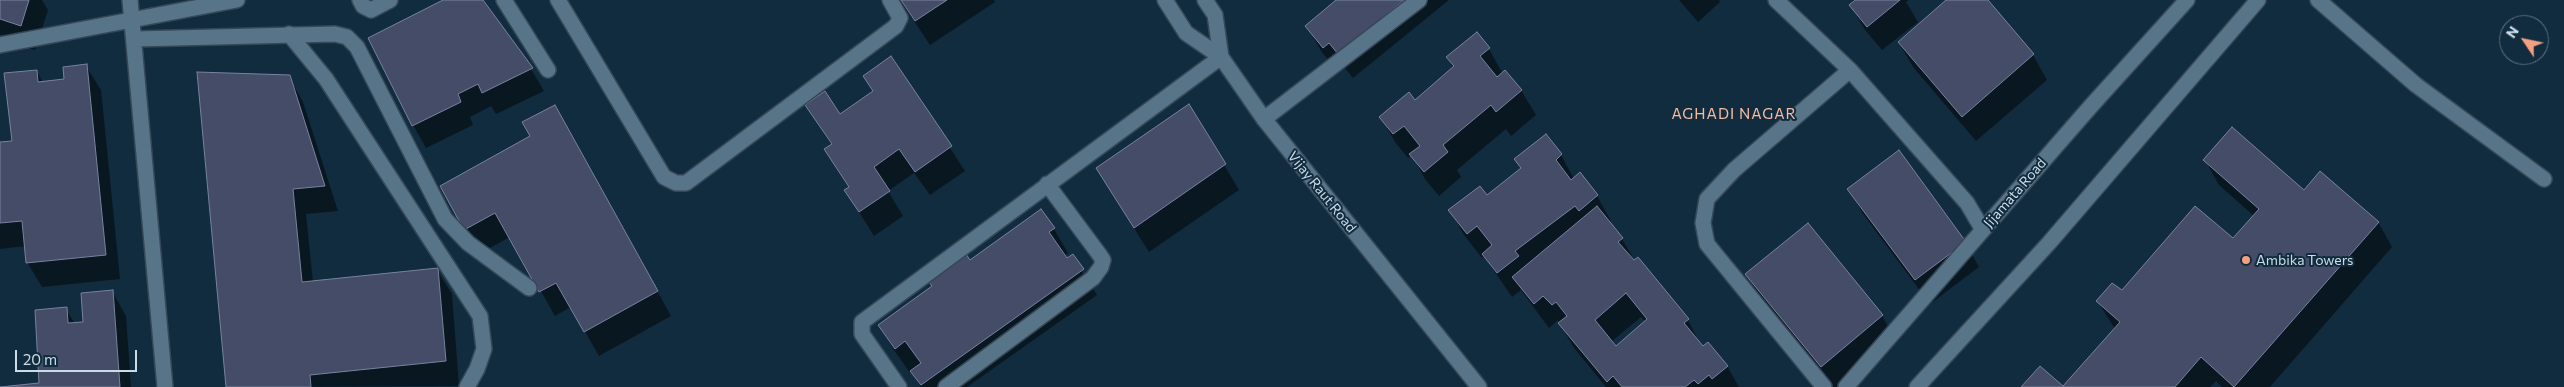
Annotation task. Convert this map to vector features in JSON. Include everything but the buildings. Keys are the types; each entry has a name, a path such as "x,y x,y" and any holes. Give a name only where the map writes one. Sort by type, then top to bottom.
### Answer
{"street":[{"path":"130,0 165,387"},
{"path":"0,45 237,0"},
{"path":"360,0 363,6 371,10 390,0"},
{"path":"504,0 548,70"},
{"path":"558,0 664,177 676,183 686,183 896,26 900,18 890,0"},
{"name":"Vijay Raut Road","path":"1165,0 1186,33 1221,57 1264,119 1479,387"},
{"path":"899,387 862,334 862,322 1221,57 1215,15 1205,0"},
{"path":"1264,119 1419,0"},
{"path":"1776,0 1850,70 1967,203 1983,230"},
{"name":"Jijamata Road","path":"1846,387 2187,0"},
{"path":"1917,387 2048,243 2258,0"},
{"path":"2318,0 2416,84 2544,179"},
{"path":"289,34 326,79 480,316 484,350 478,369 467,387"},
{"path":"134,39 342,34 353,42 445,220 468,243 529,288"},
{"path":"1824,387 1707,244 1703,222 1707,199 1734,170 1850,70"},
{"path":"946,387 1093,278 1101,267 1103,260 1100,254 1047,184"}],"place":[{"name":"Ambika Towers","path":"2246,260"}],"district":[{"name":"AGHADI NAGAR","path":"1734,114"}]}
